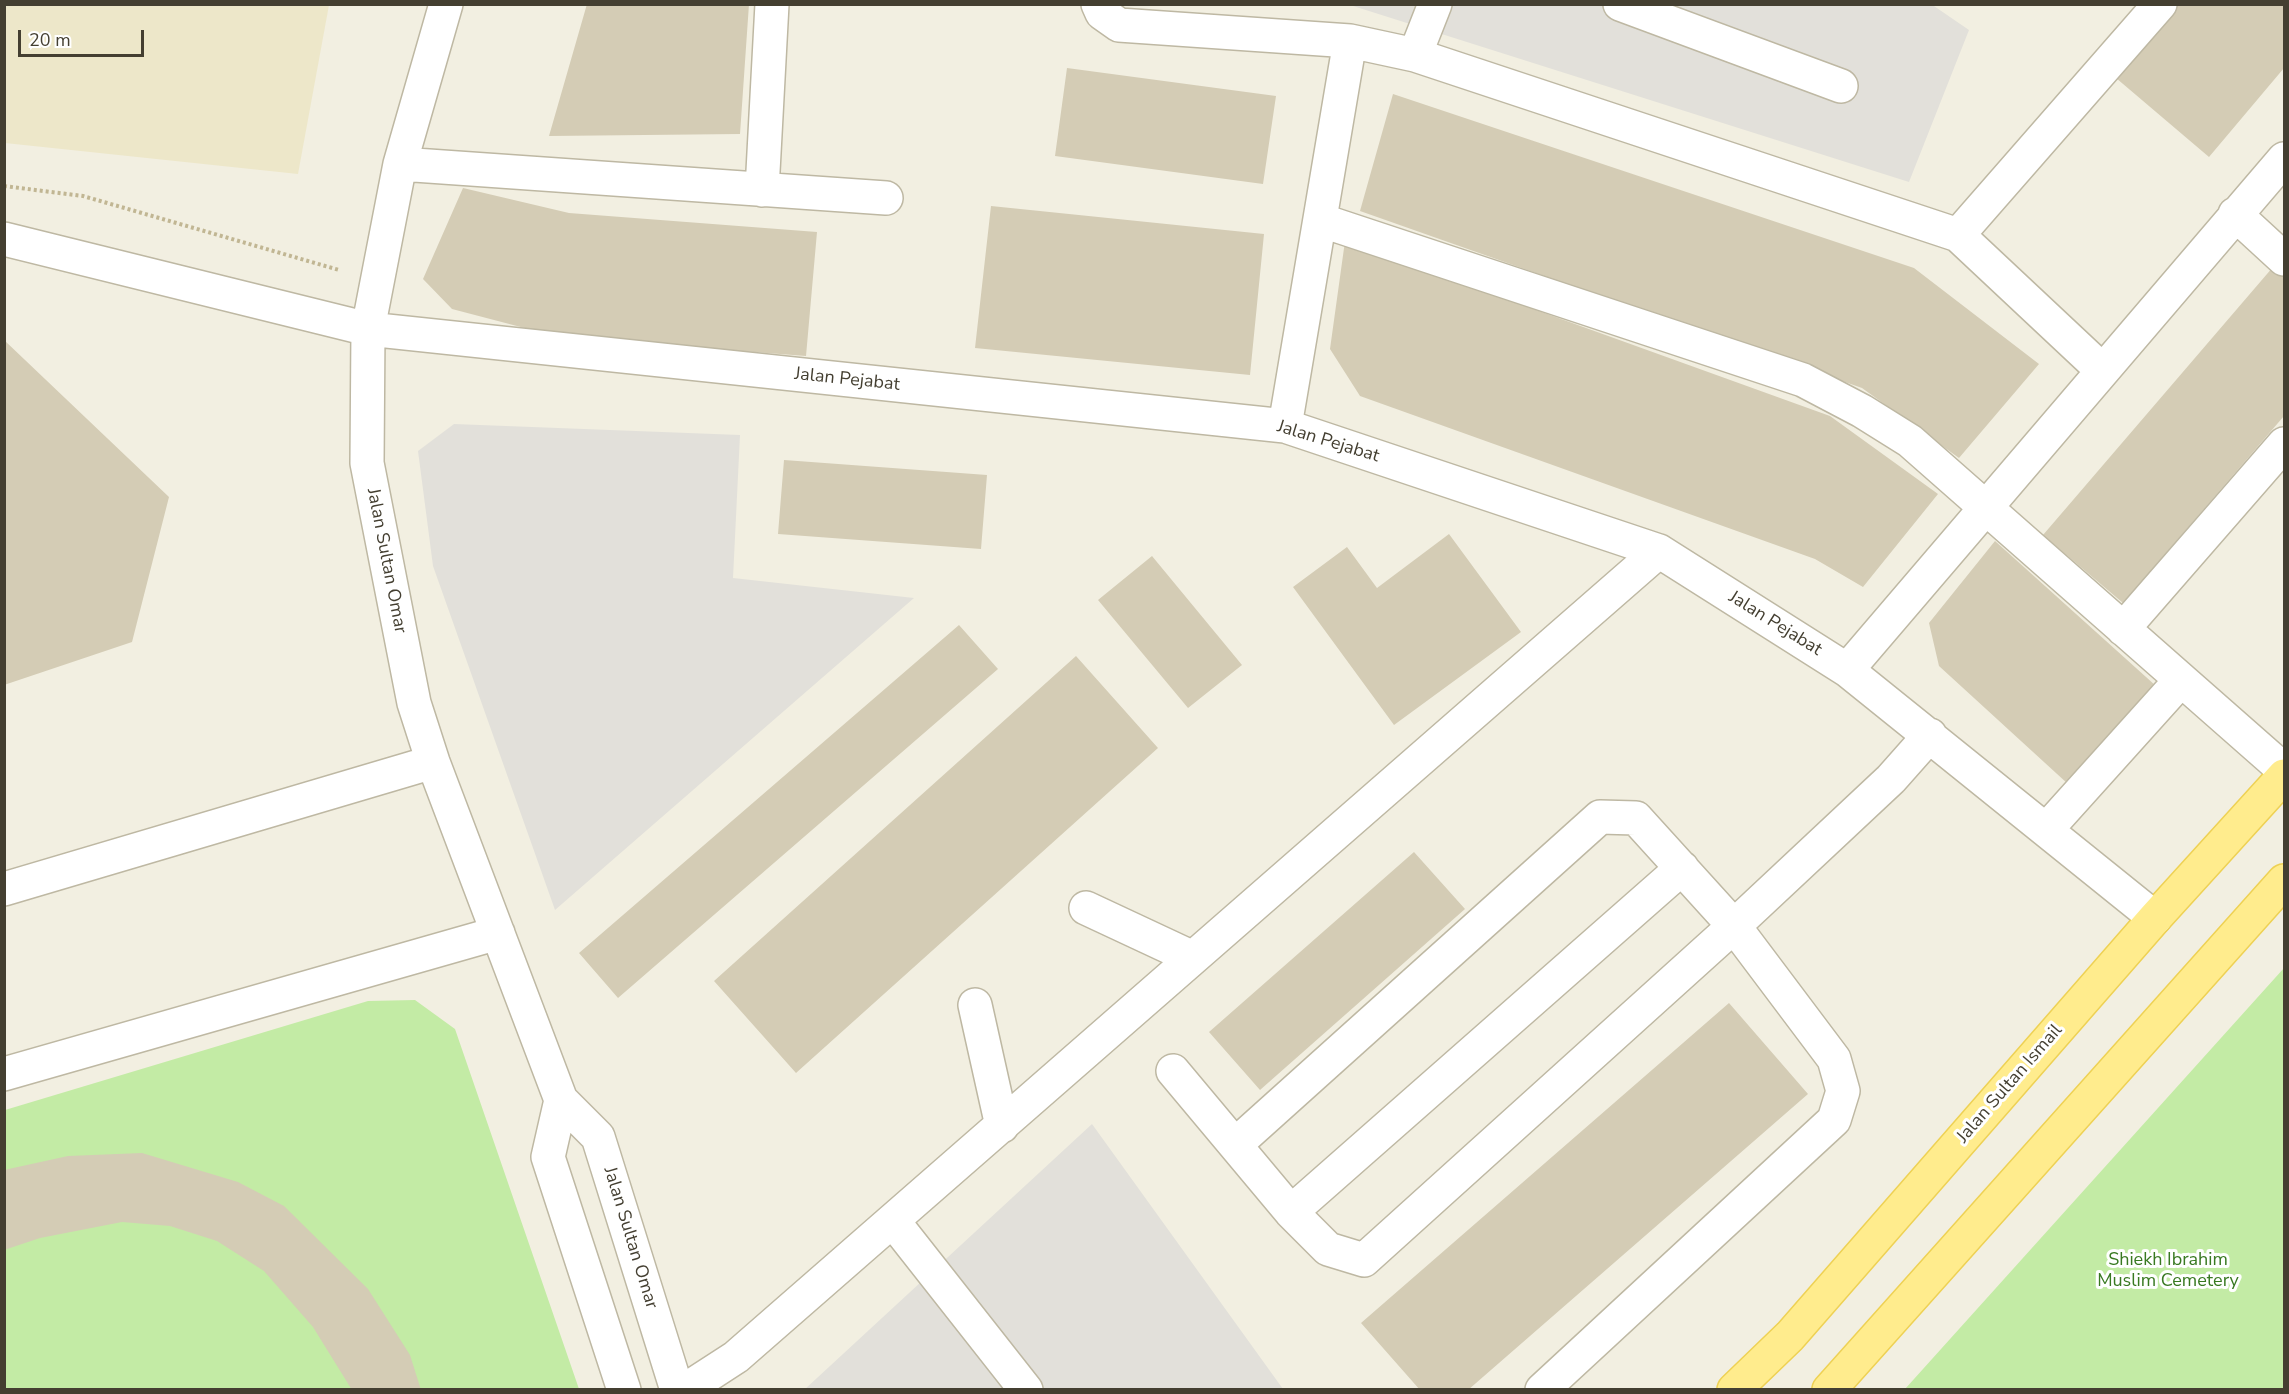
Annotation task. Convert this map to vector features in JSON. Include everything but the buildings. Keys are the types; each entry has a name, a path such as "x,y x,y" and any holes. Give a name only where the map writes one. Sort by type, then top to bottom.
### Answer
{"main road":[{"name":"Jalan Sultan Ismail","path":"1734,1389 1790,1336 2155,918 2284,776"},
{"path":"1829,1389 2284,881"}],"street":[{"name":"Jalan Sultan Omar","path":"446,4 400,164 368,329 367,463 414,703 433,762 561,1100 598,1137 677,1389"},
{"path":"762,190 772,4"},
{"path":"1098,4 1102,13 1119,25 1230,17 1415,55 1958,235 2102,370"},
{"path":"1415,55 1435,4"},
{"path":"1620,4 1841,86"},
{"path":"1958,235 2160,4"},
{"path":"1285,426 1350,41"},
{"path":"1847,670 2284,159"},
{"path":"400,164 886,198"},
{"path":"2235,214 2284,259"},
{"path":"1320,220 1803,380 1862,411 1910,441 2284,770"},
{"name":"Jalan Pejabat","path":"4,239 368,329 1285,426 1659,550 1847,670 2155,918"},
{"path":"2123,629 2284,444"},
{"path":"684,1389 736,1357 1659,550"},
{"path":"2046,830 2181,680"},
{"path":"1173,1071 1291,1212 1328,1249 1364,1260 1734,926 1891,779 1930,735"},
{"path":"4,889 433,762"},
{"path":"1235,1145 1600,817 1636,818 1734,926 1834,1059 1843,1091 1833,1120 1542,1389"},
{"path":"1291,1212 1682,868"},
{"path":"1086,908 1193,958"},
{"path":"4,1074 498,933"},
{"path":"975,1005 1002,1126"},
{"path":"561,1100 548,1157 624,1389"},
{"path":"893,1221 1026,1389"}],"path":[{"path":"4,186 83,196 378,281"}],"shaded area":[{"path":"5,4 329,5 298,174 5,143"},
{"path":"1931,4 1969,30 1909,182 1350,5"},
{"path":"454,424 740,435 733,578 914,598 555,910 433,566 418,451"},
{"path":"1092,1124 1283,1389 804,1390"}],"green space":[{"name":"Shiekh Ibrahim Muslim Cemetery","path":"2284,968 2284,1389 1905,1389"},
{"path":"415,1000 455,1029 579,1389 5,1390 5,1110 368,1001"}]}
